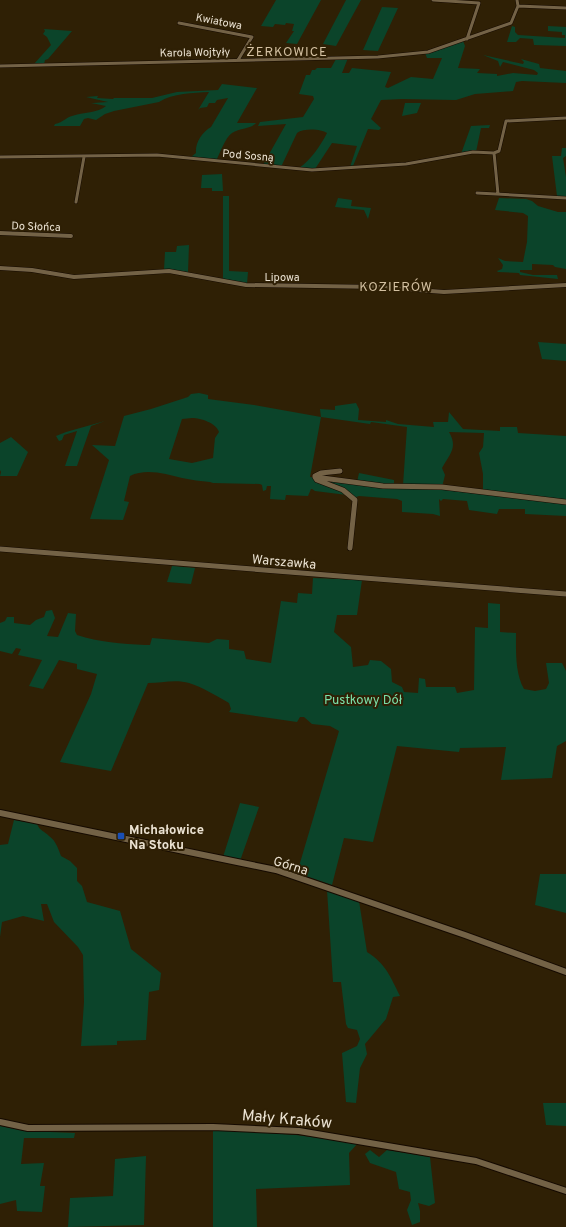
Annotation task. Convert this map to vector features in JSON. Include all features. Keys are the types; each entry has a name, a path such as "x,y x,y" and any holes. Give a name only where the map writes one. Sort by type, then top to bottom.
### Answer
{"street":[{"path":"433,0 479,3 467,39"},
{"path":"517,0 518,6 566,8"},
{"name":"Karola Wojtyły","path":"0,66 378,57 423,53 511,23 518,6"},
{"name":"Kwiatowa","path":"179,23 252,37 238,60"},
{"path":"498,194 494,153 499,150 506,121 566,118"},
{"name":"Pod Sosną","path":"0,157 157,155 312,170 406,164 473,152 494,153"},
{"path":"76,202 84,157"},
{"path":"477,193 566,198"},
{"name":"Do Słońca","path":"0,233 71,236"},
{"name":"Lipowa","path":"0,268 32,270 74,277 169,272 246,285 378,287 444,292 566,285"},
{"path":"315,477 321,473 340,472"},
{"path":"315,477 383,486 442,487 566,502"},
{"path":"315,477 317,480 341,487 355,500 350,548"},
{"name":"Warszawka","path":"0,549 566,594"},
{"name":"Górna","path":"0,813 276,870 465,935 566,972"},
{"name":"Mały Kraków","path":"0,1122 28,1128 156,1129 212,1127 299,1131 476,1161 566,1191"}],"green space":[{"path":"276,0 321,0 297,44 286,43 294,31 292,31 294,24 275,24 273,27 261,26"},
{"path":"346,0 361,0 336,46 323,44"},
{"path":"382,7 398,8 378,51 363,50"},
{"path":"512,26 515,27 515,32 518,35 565,38 565,35 562,35 562,32 548,31 548,26 566,27 566,46 534,45 533,39 520,38 516,42 507,42"},
{"path":"44,29 72,31 48,59 45,60 44,64 34,64 51,45 47,37 43,34 45,31"},
{"path":"463,41 465,46 458,68 480,69 477,73 497,74 497,76 513,73 537,75 538,73 534,70 503,62 500,67 498,61 483,55 523,64 524,62 521,59 539,64 540,68 566,71 566,83 522,81 516,82 513,91 475,94 456,100 381,100 371,119 381,128 379,130 368,129 353,166 350,167 357,146 332,143 315,169 299,168 315,152 327,133 312,130 304,130 297,133 281,167 263,165 286,124 258,126 260,122 303,117 314,99 313,96 299,94 306,75 310,75 312,70 317,68 331,68 336,59 348,58 342,73 349,73 352,68 391,72 385,87 388,88 411,77 433,79 442,58 427,58 425,53"},
{"path":"222,84 257,88 237,123 256,123 235,131 229,135 216,161 169,155 191,157 196,153 200,138 211,127 228,98 217,100 215,103 209,103 207,107 200,108 198,110 209,92 177,95 159,102 114,111 105,114 96,120 88,118 84,119 80,126 54,126 55,124 70,117 99,110 106,106 91,103 108,102 86,97 98,96 97,98 113,99 152,98 177,92 218,90"},
{"path":"405,103 421,103 417,113 402,116"},
{"path":"490,125 489,128 481,128 476,152 461,154 471,126"},
{"path":"562,148 566,148 566,156 563,158 566,177 566,197 557,196 552,156 561,156"},
{"path":"222,174 223,191 212,191 212,188 201,188 202,175"},
{"path":"223,196 229,196 229,271 248,272 247,284 223,281"},
{"path":"338,198 352,200 351,206 371,208 368,219 364,210 335,207"},
{"path":"499,198 526,199 532,201 538,206 558,212 566,212 566,269 555,267 553,265 532,264 532,270 520,270 520,272 533,275 557,275 558,279 497,271 502,269 503,265 498,258 505,261 523,262 527,242 528,216 523,213 495,210"},
{"path":"189,245 188,272 164,270 165,252 176,252 177,246"},
{"path":"538,342 566,344 566,361 542,359"},
{"path":"199,393 208,395 208,399 254,405 321,417 320,409 335,410 335,406 356,403 359,409 358,420 386,422 386,420 398,424 434,427 433,422 448,422 449,412 463,429 500,431 500,427 517,427 518,433 566,436 566,516 525,514 525,509 499,509 497,514 469,510 467,501 443,499 441,501 439,499 440,516 433,514 402,512 402,501 397,499 359,496 356,497 355,515 353,502 347,495 315,491 311,489 308,496 286,495 285,500 270,499 271,486 267,486 266,490 263,491 262,485 260,484 213,483 143,472 130,476 124,501 129,502 123,520 90,519 109,460 92,445 115,446 124,416 188,397 191,394","holes":["321,417 370,424 371,422 407,427 403,485 394,485 394,480 359,473 357,482 310,477","182,419 200,419 212,424 219,432 215,438 213,458 192,463 169,459","449,432 484,433 483,447 479,453 483,474 483,491 442,487 445,475 442,468 452,450 452,437"]},
{"path":"105,421 91,426 77,466 65,466 77,431 64,435 62,440 59,441 56,436"},
{"path":"11,437 28,452 17,476 0,476 0,443"},
{"path":"172,566 195,568 191,584 167,582"},
{"name":"Pustkowy Dół","path":"313,578 362,580 357,615 337,615 334,632 351,647 353,667 368,665 370,660 381,661 391,669 392,682 402,687 404,692 418,693 419,678 425,679 426,687 455,687 457,693 474,690 475,627 488,628 488,603 500,604 500,632 516,633 516,654 519,676 524,689 535,691 546,689 549,683 546,663 562,663 566,671 566,741 557,746 552,778 501,780 506,747 460,748 459,752 397,746 373,842 344,838 332,885 297,873 339,731 330,726 312,724 304,717 300,717 297,722 229,712 231,709 229,703 204,689 189,683 174,681 148,683 111,771 60,762 91,694 97,674 77,669 77,664 59,660 43,689 29,686 42,660 18,655 21,649 16,648 12,654 0,651 0,623 5,621 7,617 14,617 14,623 30,625 36,620 44,617 46,611 52,610 55,618 47,636 58,637 68,613 76,614 75,631 77,635 85,637 111,642 145,645 150,645 152,638 209,643 217,639 229,640 229,649 244,651 246,659 271,663 281,601 297,603 298,593 312,594"},
{"path":"240,803 259,807 240,861 223,857"},
{"path":"14,820 37,824 41,830 53,840 61,856 70,861 77,868 77,881 82,886 87,902 120,911 131,949 161,973 159,990 149,992 146,1040 117,1041 117,1045 81,1046 84,1002 83,955 78,947 54,922 47,904 41,904 44,921 23,916 2,922 0,937 0,845 8,844"},
{"path":"540,874 566,874 566,913 535,905"},
{"path":"327,890 359,901 367,952 383,966 400,996 393,997 386,1019 365,1044 367,1054 360,1068 356,1103 346,1102 342,1053 357,1046 360,1039 357,1030 348,1028 346,1024 341,982 333,982"},
{"path":"543,1103 566,1103 566,1126 546,1125"},
{"path":"0,1126 25,1131 75,1133 74,1138 24,1138 21,1164 44,1163 40,1186 45,1186 42,1212 17,1211 16,1200 0,1204"},
{"path":"225,1130 296,1135 358,1143 349,1153 350,1185 256,1189 257,1227 213,1227 213,1131"},
{"path":"370,1150 379,1157 387,1150 430,1157 435,1203 429,1206 418,1203 420,1222 412,1225 407,1210 411,1200 410,1192 399,1189 396,1172 370,1163 365,1154"},
{"path":"146,1156 144,1225 68,1227 70,1198 113,1196 115,1159"}],"place":[{"name":"Michałowice Na Stoku","path":"121,836"}],"district":[{"name":"ŻERKOWICE","path":"287,51"},
{"name":"KOZIERÓW","path":"396,286"}]}
